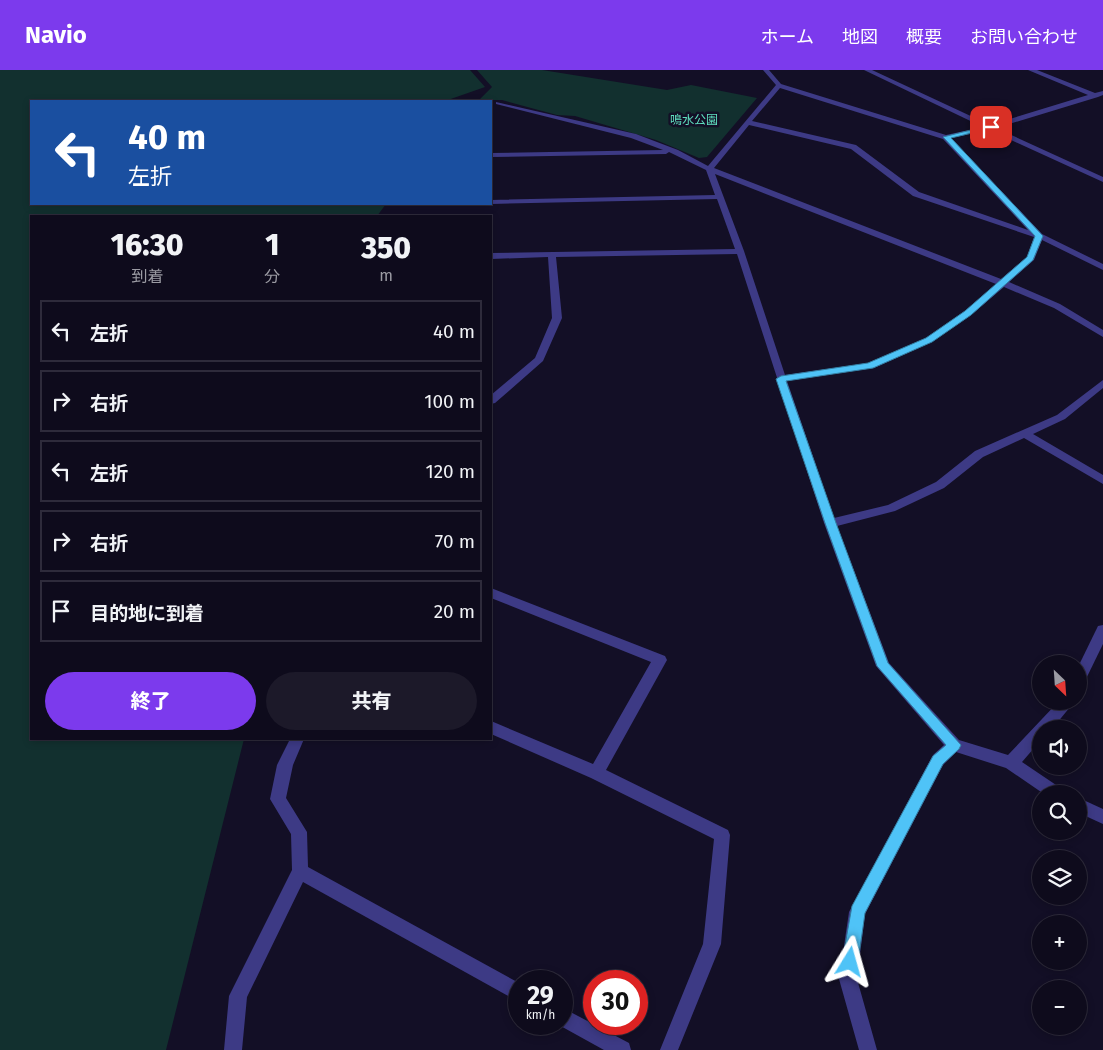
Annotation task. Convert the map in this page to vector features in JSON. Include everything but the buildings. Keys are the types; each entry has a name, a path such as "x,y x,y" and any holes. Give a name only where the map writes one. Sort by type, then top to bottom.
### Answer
{"street":[{"path":"766,70 779,85 946,137 1039,236"},
{"path":"867,70 1103,180"},
{"path":"1030,70 1100,96"},
{"path":"709,169 750,123 779,85"},
{"path":"946,137 991,127 1100,96"},
{"path":"498,103 633,136 675,152 709,169 1003,283 1057,306 1103,334"},
{"path":"750,123 853,147 916,194 1039,236 1103,266"},
{"path":"492,154 675,152"},
{"path":"709,169 740,251 830,523 883,666 954,745 1011,762 1044,785"},
{"path":"492,202 720,197"},
{"path":"781,379 870,366 929,340 968,313 1031,258 1039,236"},
{"path":"492,256 740,251"},
{"path":"492,400 539,359 557,318 552,256"},
{"path":"830,523 891,508 940,485 979,454 1061,417 1103,383"},
{"path":"1023,433 1103,480"},
{"path":"492,593 660,660 596,773"},
{"path":"1088,661 1103,630"},
{"path":"1051,720 1060,710"},
{"path":"492,727 596,773 722,835 712,944 669,1050"},
{"path":"233,1050 238,996 300,871 299,832 278,799 285,765 297,740"},
{"path":"1011,762 1032,740"},
{"path":"868,1050 848,979 857,912 938,760 954,745"},
{"path":"1087,809 1103,817"},
{"path":"300,871 508,987"},
{"path":"573,1023 622,1050"}],"green space":[{"path":"0,70 470,70 485,87 448,100 30,100 30,205 385,205 378,215 30,215 30,740 244,740 166,1050 0,1050"},
{"name":"鳴水公園","path":"477,70 542,70 667,90 691,85 757,98 707,157 699,158 656,140 575,116 557,115 502,100 479,100 492,87"}],"route":[{"path":"850,962 857,912 938,760 954,745 883,666 830,523 781,379 870,366 929,340 968,313 1031,258 1039,236 946,137 991,127"}]}
